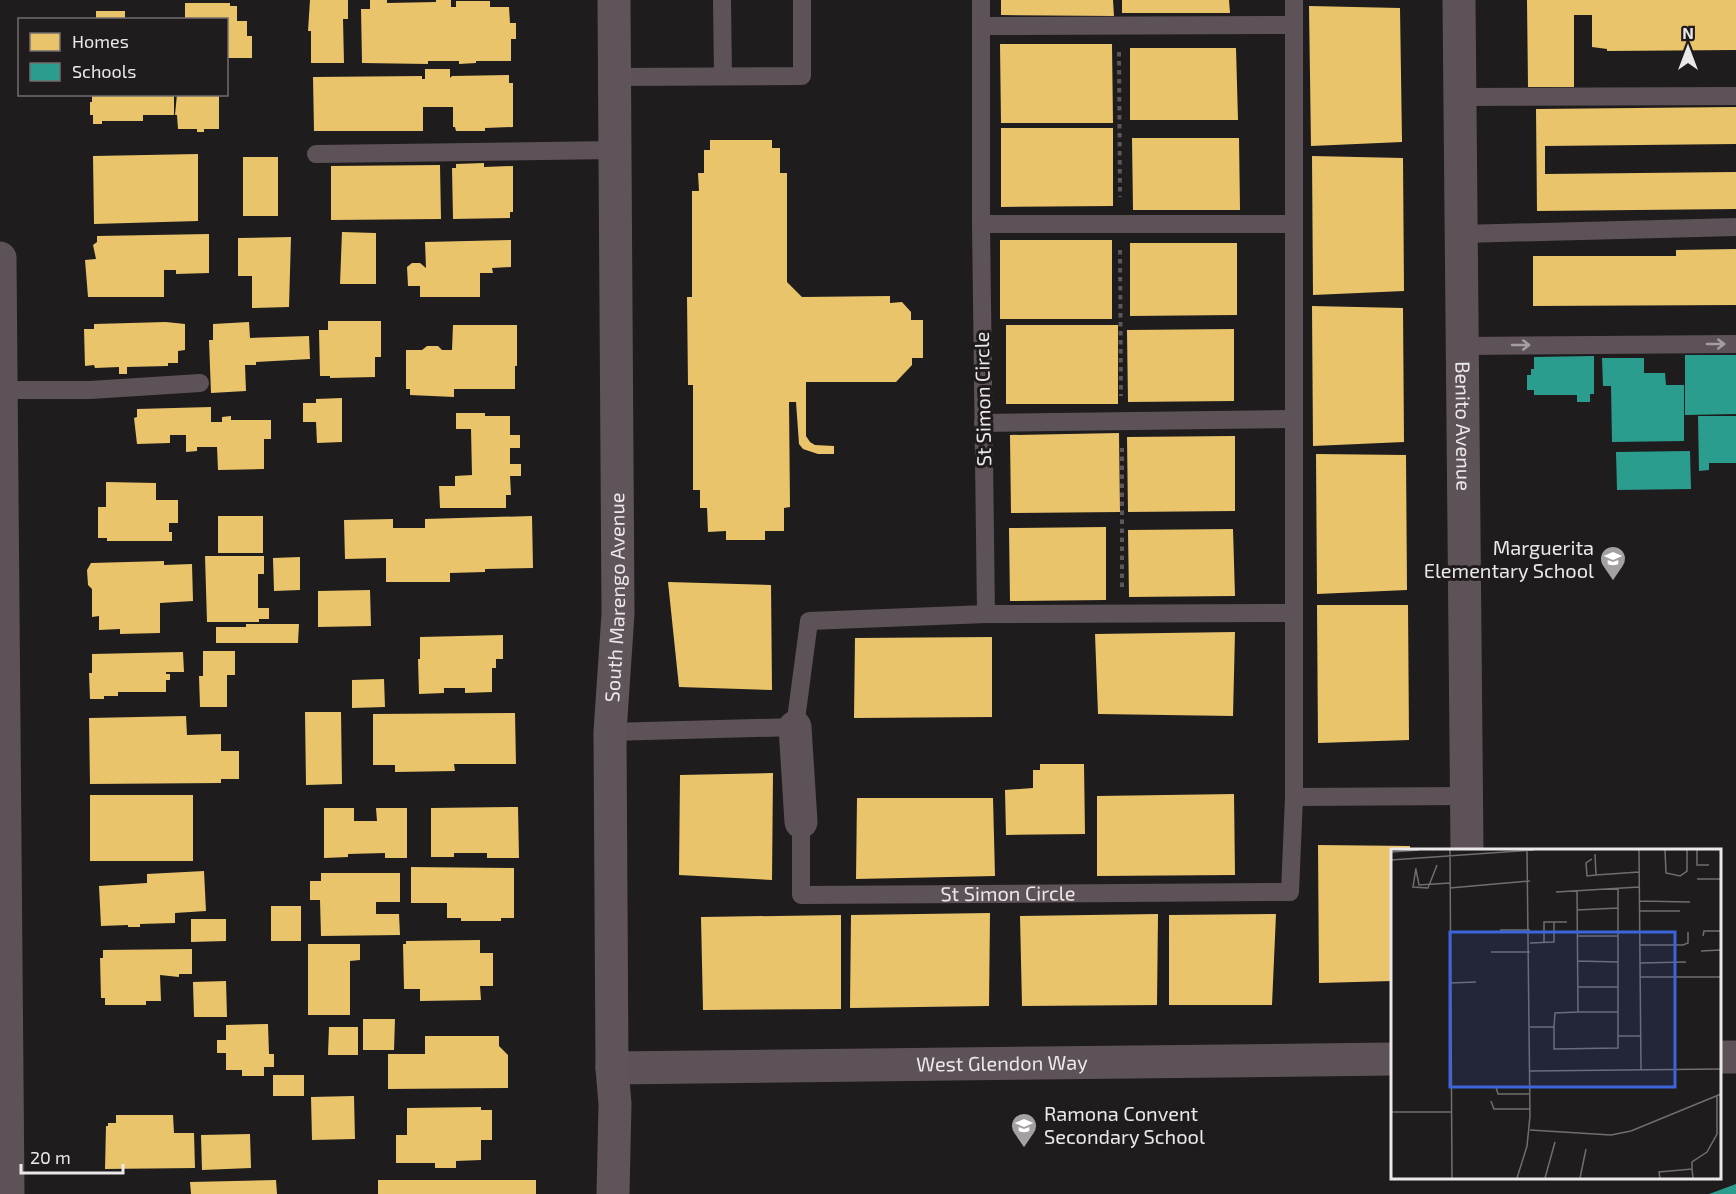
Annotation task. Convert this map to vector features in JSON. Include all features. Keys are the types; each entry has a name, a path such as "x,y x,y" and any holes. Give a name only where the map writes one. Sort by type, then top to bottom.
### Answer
{"street":[{"name":"South Marengo Avenue","path":"613,1194 615,1104 612,1068 610,732 618,615 614,0"},
{"name":"Benito Avenue","path":"1459,0 1467,849"},
{"path":"0,258 8,1194"},
{"name":"St Simon Circle","path":"795,727 801,822"},
{"name":"West Glendon Way","path":"612,1068 1391,1059"}],"lane":[{"path":"722,0 723,76"},
{"path":"615,77 802,76 802,0"},
{"name":"St Simon Circle","path":"795,727 809,621 986,615 981,224 981,0"},
{"name":"St Simon Circle","path":"801,822 801,895 1290,892 1294,613 1294,0"},
{"path":"981,26 1294,25"},
{"path":"1460,97 1736,96"},
{"path":"316,154 615,150"},
{"path":"981,224 1294,224"},
{"path":"1461,234 1736,227"},
{"path":"1463,346 1736,344"},
{"path":"1,390 90,390 200,383"},
{"path":"983,423 1294,418"},
{"path":"986,615 1294,613"},
{"path":"610,732 795,727"},
{"path":"1293,797 1467,796"}],"path":[{"path":"1119,44 1120,204"},
{"path":"1120,241 1121,406"},
{"path":"1122,443 1122,589"}],"building: Homes":[{"path":"310,0 348,0 348,19 343,19 344,63 311,63 311,31 308,31"},
{"path":"370,0 387,0 387,3 451,0 451,7 456,7 456,1 490,1 490,7 509,7 510,23 516,23 516,39 511,39 511,61 476,61 476,63 459,64 459,61 428,61 428,64 362,63 361,9 370,9"},
{"path":"1001,0 1113,0 1114,16 1001,15"},
{"path":"1122,0 1229,0 1230,13 1122,13"},
{"path":"1527,0 1736,0 1736,50 1607,51 1607,49 1592,47 1592,15 1574,15 1574,87 1528,87"},
{"path":"185,3 230,3 230,6 237,6 237,21 247,21 247,36 252,36 252,58 228,58 228,18 185,18"},
{"path":"1309,6 1400,8 1402,142 1311,146"},
{"path":"96,11 125,11 125,18 96,18"},
{"path":"1000,44 1112,44 1113,123 1001,123"},
{"path":"1130,48 1236,48 1238,120 1130,120"},
{"path":"425,69 450,69 450,78 452,76 509,75 509,83 513,83 513,127 485,128 485,131 456,131 453,127 453,107 423,107 423,131 314,131 313,77 422,76 422,79 425,79"},
{"path":"92,96 174,96 174,115 143,115 143,121 102,121 102,124 93,124 93,115 90,115 90,102 92,102"},
{"path":"177,96 219,96 219,129 204,129 204,132 197,132 197,129 178,129 177,115 175,115"},
{"path":"1736,107 1736,144 1545,146 1545,174 1736,172 1736,209 1537,211 1536,109"},
{"path":"1001,128 1113,128 1113,206 1001,207"},
{"path":"1132,138 1239,138 1240,210 1133,210"},
{"path":"710,140 772,140 772,148 780,148 780,173 787,173 787,282 802,297 890,296 890,303 902,302 911,312 911,320 923,320 923,358 912,358 912,365 896,382 806,382 806,436 815,445 834,446 834,454 818,454 803,449 799,444 796,402 789,402 790,507 784,508 784,531 765,531 765,540 726,540 726,531 708,532 707,508 700,508 700,490 693,490 693,385 688,385 687,297 692,297 692,191 699,191 698,173 704,173 704,150 710,150"},
{"path":"198,154 198,221 94,224 93,156"},
{"path":"1312,156 1403,158 1404,291 1313,295"},
{"path":"243,157 278,157 278,216 243,216"},
{"path":"484,163 484,167 513,166 513,212 510,212 510,218 453,219 452,168 456,168 456,164"},
{"path":"440,165 441,219 331,220 331,166"},
{"path":"342,232 376,233 376,284 340,284"},
{"path":"209,234 209,273 176,274 176,270 164,270 164,297 88,297 85,260 96,259 93,245 97,242 97,236"},
{"path":"291,237 289,307 252,308 252,276 238,276 238,238"},
{"path":"511,240 511,267 492,268 493,273 480,273 480,297 420,297 420,286 408,286 407,267 412,263 420,263 426,268 425,242"},
{"path":"1000,240 1112,240 1112,319 1000,319"},
{"path":"1130,243 1237,243 1237,315 1130,316"},
{"path":"1736,249 1736,305 1533,306 1533,256 1676,256 1676,250"},
{"path":"1312,306 1403,308 1404,442 1313,446"},
{"path":"328,321 381,321 381,357 375,357 375,377 330,378 330,376 320,376 319,330 328,330"},
{"path":"166,322 185,324 185,350 178,351 178,363 168,363 168,366 127,367 127,374 119,374 119,367 85,366 84,329 94,329 94,324"},
{"path":"249,322 250,338 309,336 310,359 256,362 256,365 245,365 246,391 211,393 209,340 213,340 213,324"},
{"path":"453,325 517,325 515,389 454,389 454,397 410,395 410,389 406,389 406,350 422,350 427,346 438,346 442,350 452,350"},
{"path":"1006,325 1118,325 1118,404 1006,404"},
{"path":"1234,329 1234,401 1128,402 1127,330"},
{"path":"342,398 342,442 317,443 316,422 303,422 303,403 316,403 316,399"},
{"path":"211,407 211,422 222,422 222,417 231,416 231,420 271,420 271,439 264,439 264,469 218,470 217,447 197,447 197,451 186,452 186,435 170,435 170,443 137,444 134,418 137,417 137,409"},
{"path":"456,413 510,416 510,435 520,435 520,448 510,448 510,464 521,464 521,476 510,476 511,495 506,495 506,508 440,508 439,486 455,486 455,476 472,475 471,429 456,429"},
{"path":"1119,433 1120,512 1011,513 1010,435"},
{"path":"1235,436 1235,511 1128,512 1127,437"},
{"path":"1316,454 1406,455 1407,590 1317,594"},
{"path":"106,482 156,483 156,500 178,500 178,523 169,523 172,541 107,541 107,538 98,538 98,507 106,507"},
{"path":"218,516 263,516 263,553 218,553"},
{"path":"532,516 533,568 485,569 485,572 450,573 450,582 386,582 386,558 345,559 344,520 393,519 393,528 425,528 425,519"},
{"path":"1106,527 1106,600 1010,601 1009,528"},
{"path":"1233,529 1235,596 1129,597 1128,530"},
{"path":"205,556 264,556 264,574 258,574 258,608 269,608 269,619 259,619 259,622 207,622"},
{"path":"300,557 300,590 274,591 273,558"},
{"path":"164,561 164,565 192,564 193,601 160,603 160,633 120,634 120,629 99,630 99,616 92,617 92,589 88,585 87,570 91,563"},
{"path":"668,582 771,585 772,690 679,687"},
{"path":"370,590 371,626 318,627 318,591"},
{"path":"1317,605 1408,605 1409,740 1318,743"},
{"path":"246,624 299,624 298,643 216,643 216,627 246,627"},
{"path":"1235,632 1233,716 1098,714 1095,634"},
{"path":"503,635 503,659 496,659 496,668 492,668 492,692 465,693 465,688 444,688 444,693 419,694 420,637"},
{"path":"992,637 992,717 854,718 855,638"},
{"path":"203,651 235,651 235,675 227,675 227,707 200,707 199,676 203,676"},
{"path":"183,652 184,672 166,672 170,674 170,680 166,680 166,692 118,692 118,696 90,699 89,673 92,673 92,654"},
{"path":"384,679 385,707 352,708 352,680"},
{"path":"305,712 341,712 342,784 306,785"},
{"path":"515,713 516,764 454,764 455,771 395,772 395,765 373,765 373,714"},
{"path":"186,716 187,735 221,734 221,751 239,751 239,779 221,779 221,783 90,784 89,718"},
{"path":"1040,764 1084,764 1085,834 1006,835 1005,790 1033,788 1033,770 1040,770"},
{"path":"773,773 772,880 679,875 680,775"},
{"path":"1234,794 1235,875 1097,876 1097,796"},
{"path":"90,795 193,795 193,861 90,861"},
{"path":"857,798 993,798 995,876 856,879"},
{"path":"518,807 519,858 487,858 487,853 454,853 454,857 431,857 431,808"},
{"path":"324,808 354,808 354,821 377,821 376,808 407,808 407,858 385,858 385,853 348,854 348,857 324,858"},
{"path":"1318,845 1410,846 1410,849 1391,849 1391,981 1319,983"},
{"path":"411,867 514,868 514,918 501,918 501,921 461,921 461,918 447,918 447,903 411,903"},
{"path":"204,871 206,911 175,913 175,923 140,924 140,927 101,926 99,886 147,883 147,874"},
{"path":"321,873 400,873 400,902 376,902 376,914 399,914 400,935 321,936 320,900 310,900 310,881 321,881"},
{"path":"271,906 301,906 301,941 271,941"},
{"path":"990,913 989,1006 850,1008 851,915"},
{"path":"1158,914 1157,1005 1022,1006 1020,916"},
{"path":"1276,914 1272,1005 1169,1005 1169,915"},
{"path":"841,915 841,1009 703,1010 701,917"},
{"path":"191,919 226,919 226,941 191,942"},
{"path":"480,940 480,953 493,953 493,986 480,986 481,1000 420,1001 420,989 404,989 403,944 406,944 406,941"},
{"path":"308,944 360,944 360,960 350,961 350,1015 308,1015"},
{"path":"192,949 192,974 179,974 179,977 160,975 161,1001 146,1001 146,1005 105,1005 105,998 101,998 100,958 103,958 103,950"},
{"path":"226,981 227,1017 194,1017 193,982"},
{"path":"363,1019 395,1019 394,1050 363,1050"},
{"path":"268,1024 269,1054 274,1054 274,1067 264,1067 264,1076 242,1076 242,1070 226,1070 226,1053 217,1053 217,1040 226,1040 226,1025"},
{"path":"329,1027 358,1027 358,1055 328,1055"},
{"path":"425,1036 499,1036 499,1046 508,1055 508,1088 388,1089 388,1054 425,1054"},
{"path":"273,1075 304,1075 304,1096 273,1096"},
{"path":"354,1096 355,1139 312,1140 311,1097"},
{"path":"481,1107 481,1110 492,1110 492,1140 481,1140 481,1160 456,1161 456,1168 435,1168 435,1163 396,1163 396,1135 407,1135 407,1108"},
{"path":"116,1115 173,1115 174,1133 194,1133 195,1168 105,1169 106,1126 108,1123 116,1123"},
{"path":"250,1134 251,1168 202,1170 201,1135"},
{"path":"276,1180 277,1194 191,1194 190,1182"},
{"path":"378,1180 536,1180 536,1194 378,1194"}],"building: Schools":[{"path":"1685,355 1736,355 1736,414 1685,415"},
{"path":"1594,356 1594,394 1590,394 1590,402 1577,402 1577,395 1534,395 1534,390 1527,390 1527,375 1531,375 1531,369 1534,369 1534,357"},
{"path":"1602,358 1644,358 1644,373 1665,373 1666,385 1684,385 1684,441 1612,442 1611,386 1603,386"},
{"path":"1698,416 1736,416 1736,463 1709,463 1709,470 1699,471"},
{"path":"1690,451 1691,489 1617,490 1616,452"},
{"path":"1736,1184 1736,1194 1709,1194"}],"place":[{"name":"Marguerita Elementary School","path":"1613,582"},
{"name":"Ramona Convent Secondary School","path":"1024,1149"}]}
